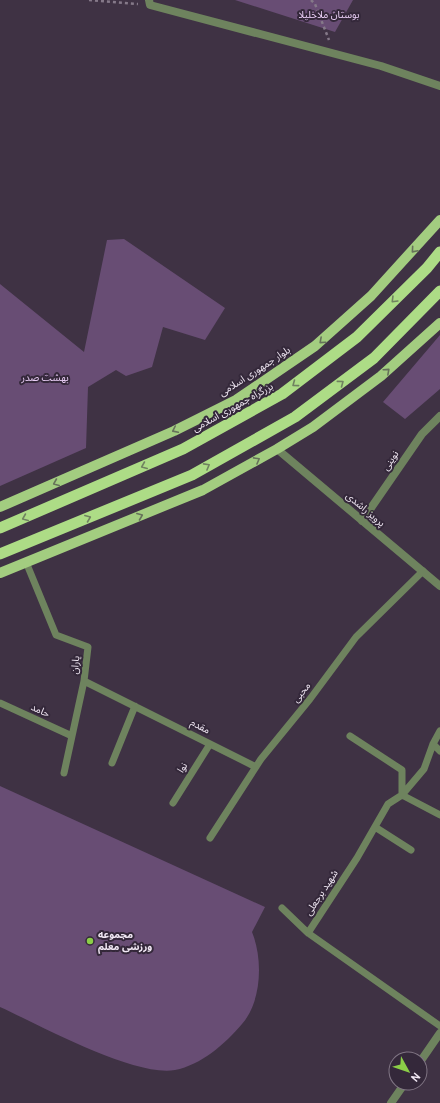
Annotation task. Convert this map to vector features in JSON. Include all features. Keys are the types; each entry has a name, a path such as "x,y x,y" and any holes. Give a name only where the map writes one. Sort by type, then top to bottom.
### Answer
{"highway":[{"name":"بزرگراه جمهوری اسلامی","path":"0,528 183,449 282,394 358,337 427,268 440,252"},
{"path":"0,554 192,475 296,417 374,358 440,291"}],"main road":[{"name":"بلوار جمهوری اسلامی","path":"0,507 174,431 236,400 315,346 371,296 440,220"},
{"path":"0,573 202,490 277,449 313,427 381,376 440,323"}],"street":[{"path":"149,2 381,66 440,86"},
{"name":"نوینی","path":"362,521 422,434 440,416"},
{"name":"پرویز راشدی","path":"277,449 440,585"},
{"path":"428,1051 440,1033"},
{"path":"391,1103 399,1091"}],"lane":[{"name":"یاران","path":"26,562 56,634 88,647 84,681 64,772"},
{"name":"محبی","path":"210,838 256,767 310,699 356,637 423,571"},
{"name":"مقدم","path":"84,681 256,767"},
{"name":"حامد","path":"0,703 72,736"},
{"path":"112,763 135,706"},
{"name":"شهید برجعلی","path":"308,932 388,804 402,795 424,769 433,744 440,731"},
{"path":"350,736 402,770 402,795 440,815"},
{"name":"نوا","path":"173,803 210,744"},
{"path":"433,744 440,751"},
{"path":"375,827 411,850"},
{"path":"282,908 308,932 440,1026"}],"path":[{"path":"89,0 149,2"},
{"path":"311,0 315,4 334,54"}],"green space":[{"name":"بوستان ملاخلیلا","path":"235,0 353,0 335,32"},
{"name":"بهشت صدر","path":"124,239 225,308 205,340 163,327 152,367 126,376 116,370 88,387 86,448 0,486 0,284 84,352 107,240"},
{"path":"440,335 440,389 405,419 383,402"},
{"path":"0,786 265,907 252,932 256,943 259,967 259,980 254,1004 249,1015 242,1024 212,1053 194,1064 175,1070 157,1070 136,1066 87,1048 0,1007"}],"place":[{"name":"مجموعه ورزشی معلم","path":"90,941"}]}
